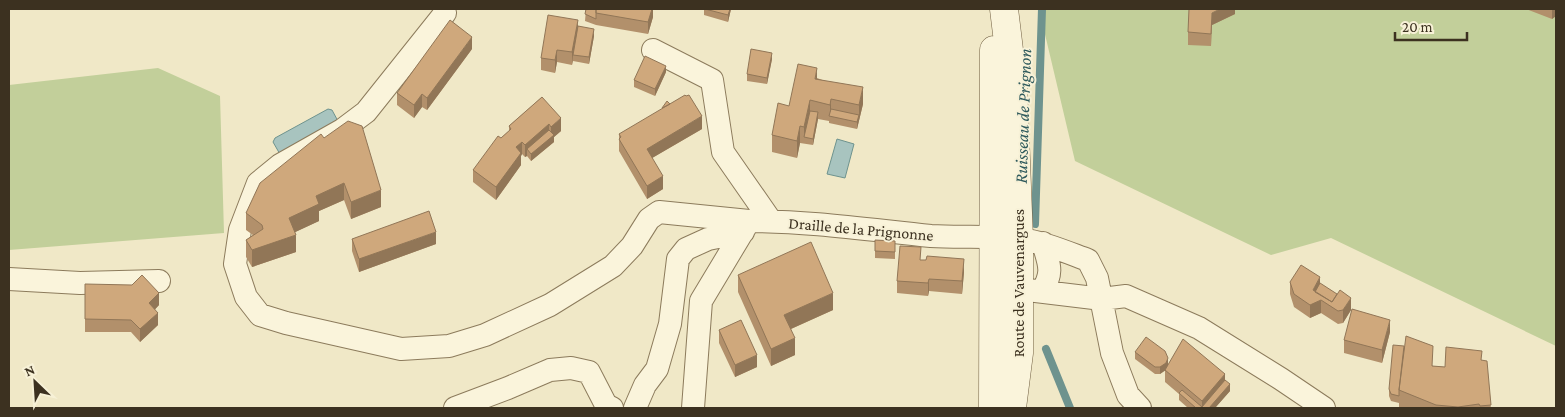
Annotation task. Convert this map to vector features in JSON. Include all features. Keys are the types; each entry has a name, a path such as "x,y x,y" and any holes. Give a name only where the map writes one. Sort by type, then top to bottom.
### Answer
{"main road":[{"name":"Route de Vauvenargues","path":"995,9 1019,240 1031,290 1019,353 1012,408"},
{"name":"Route de Vauvenargues","path":"993,408 1019,240 1013,83 1004,9"}],"street":[{"path":"446,13 366,112 342,130 280,165 258,183 240,230 235,264 246,297 260,315 286,323 402,349 449,346 485,335 550,304 613,266 632,246 649,219 659,212 754,225"},
{"name":"Draille de la Prignonne","path":"653,50 712,80 723,152 754,225 828,225 934,236 1019,240 1088,260 1097,278 1102,299"},
{"path":"635,408 645,385 657,369 670,324 678,259 686,249 708,239 754,225"},
{"path":"693,408 701,301 754,225"},
{"path":"9,279 80,283 159,281"},
{"path":"1031,290 1102,299 1126,296 1200,328 1324,408"},
{"path":"1102,299 1112,352 1128,395 1140,408"},
{"path":"455,408 550,370 571,368 589,372 606,405 612,408"}],"green space":[{"path":"1039,9 1556,9 1556,346 1331,238 1271,255 1075,161"},
{"path":"158,68 220,96 224,233 9,250 9,85"}],"water":[{"path":"328,109 332,110 339,123 281,156 273,142 275,138"},
{"path":"837,139 854,144 845,178 827,174"}],"building":[{"path":"586,9 596,9 596,19 585,14"},
{"path":"596,9 652,9 648,22 596,13"},
{"path":"705,9 730,9 728,15"},
{"path":"1189,9 1220,9 1212,13 1211,34 1188,32"},
{"path":"548,15 578,20 572,52 557,50 555,60 541,58"},
{"path":"450,20 472,37 427,98 422,94 414,105 397,93"},
{"path":"578,26 594,29 589,57 573,55"},
{"path":"751,49 772,53 767,78 747,74"},
{"path":"645,56 666,66 655,89 634,80"},
{"path":"798,64 817,68 815,79 863,87 859,105 831,99 830,105 810,100 804,127 800,126 797,141 772,135 778,103 789,106"},
{"path":"685,95 689,95 702,116 647,149 663,176 647,186 619,139 621,137 619,134"},
{"path":"542,97 561,118 551,127 549,124 525,145 522,142 516,147 521,153 496,187 473,170 498,136 501,138 511,129 509,126"},
{"path":"667,101 670,104 662,108"},
{"path":"831,109 859,115 857,122 829,116"},
{"path":"810,111 818,112 813,139 804,137"},
{"path":"348,121 362,126 381,190 351,202 344,183 316,196 319,204 289,218 296,235 252,250 246,240 263,229 262,225 246,213 260,183 321,134 324,138"},
{"path":"549,130 554,135 531,154 527,149"},
{"path":"429,211 436,232 359,259 352,239"},
{"path":"875,240 895,241 895,252 875,251"},
{"path":"811,242 833,293 784,315 795,338 771,349 738,275"},
{"path":"900,246 921,247 920,260 926,260 927,256 964,259 962,281 929,279 928,283 897,281"},
{"path":"1301,265 1320,277 1313,290 1332,302 1340,290 1351,298 1343,310 1338,311 1321,300 1310,305 1294,294 1290,282"},
{"path":"142,275 159,293 149,303 158,313 140,329 131,320 85,319 85,284 132,285"},
{"path":"1320,283 1337,294 1332,302 1315,292"},
{"path":"1352,309 1390,320 1382,350 1344,340"},
{"path":"741,320 757,355 735,365 719,330"},
{"path":"1406,336 1433,346 1432,366 1445,367 1446,347 1482,351 1481,360 1487,361 1491,405 1480,406 1479,404 1458,407 1436,405 1399,390"},
{"path":"1146,337 1165,351 1168,358 1166,363 1160,367 1155,367 1135,352"},
{"path":"1183,339 1225,374 1202,401 1165,370"},
{"path":"1393,345 1404,346 1399,396 1391,394 1389,389"},
{"path":"1225,380 1230,384 1209,408 1196,408 1179,393 1182,390 1202,407"}],"waterway":[{"name":"Ruisseau de Prignon","path":"1035,224 1042,9"},
{"name":"Ruisseau de Prignon","path":"1046,349 1070,408"}]}
